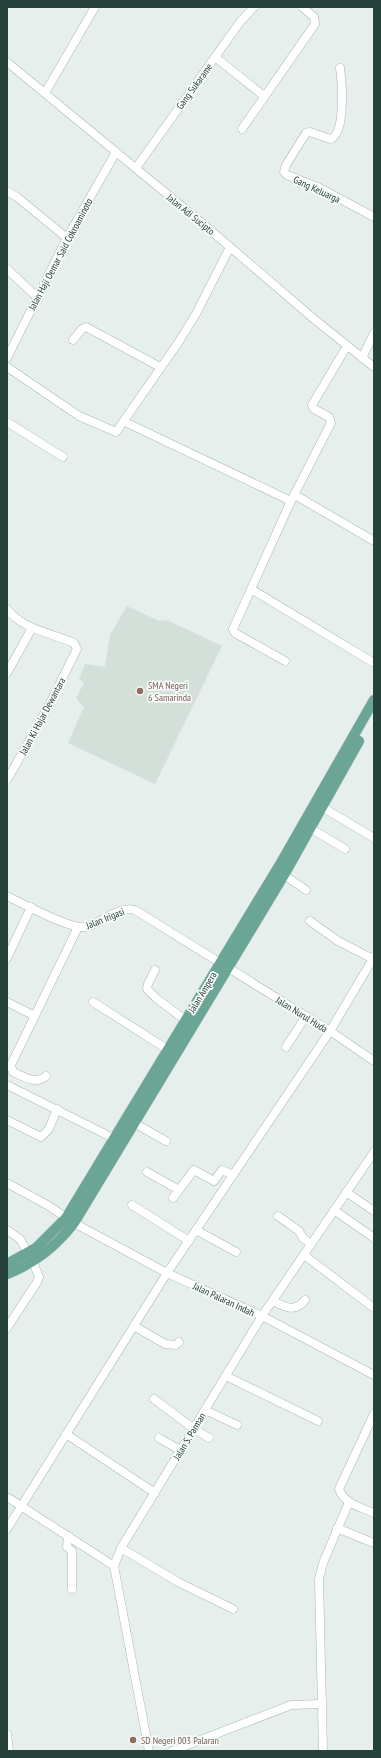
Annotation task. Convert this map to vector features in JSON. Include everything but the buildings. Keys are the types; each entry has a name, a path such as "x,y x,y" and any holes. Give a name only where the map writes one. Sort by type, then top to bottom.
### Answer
{"main road":[{"name":"Jalan Ampera","path":"70,1220 113,1138 282,861 374,700"},
{"name":"Jalan Ampera","path":"7,1264 47,1253 70,1220 134,1123 229,968 284,876 374,713"},
{"name":"Jalan Ampera","path":"7,1274 31,1257"}],"street":[{"path":"45,94 94,7"},
{"name":"Gang Sukarame","path":"136,168 215,56 240,22 254,7"},
{"path":"242,129 315,24 314,17 302,7"},
{"path":"215,56 264,96"},
{"name":"Jalan Adi Sucipto","path":"7,62 374,367"},
{"name":"Gang Keluarga","path":"340,68 342,96 340,118 336,134 330,139 310,132 306,133 286,165 284,172 287,175 320,188 374,217"},
{"name":"Jalan Haji Oemar Said Cokroaminoto","path":"7,358 67,238 116,152"},
{"path":"7,191 67,238"},
{"path":"7,367 89,422 116,432 125,422 196,314 230,246"},
{"path":"7,269 37,297"},
{"path":"73,340 82,329 86,327 160,367"},
{"path":"362,358 374,333"},
{"path":"285,661 233,631 233,626 293,498 331,423 329,417 314,409 312,404 347,346"},
{"path":"7,422 63,457"},
{"path":"125,422 293,498 374,541"},
{"path":"250,589 374,663"},
{"path":"7,608 17,618 32,628 7,673"},
{"name":"Jalan Ki Hajar Dewantara","path":"7,780 76,652 76,646 74,643 32,628"},
{"path":"322,807 374,838"},
{"path":"310,828 345,849"},
{"path":"284,876 306,890"},
{"name":"Jalan Irigasi","path":"7,896 31,908 78,927 92,925 130,908 142,913 219,962"},
{"path":"7,958 31,908"},
{"path":"7,1529 167,1273 330,1031 374,958 338,941 310,921"},
{"path":"78,927 10,1068 7,1084 113,1138"},
{"name":"Jalan Nurul Huda","path":"219,962 330,1031 374,1061"},
{"path":"155,970 147,989 156,998 185,1020"},
{"path":"7,1002 34,1016"},
{"path":"93,1002 167,1049"},
{"path":"286,1047 306,1016"},
{"path":"10,1068 35,1081 46,1076"},
{"path":"7,1120 42,1137 49,1129 57,1109"},
{"path":"134,1123 166,1141"},
{"name":"Jalan S. Parman","path":"114,1566 121,1548 262,1316 374,1152"},
{"path":"173,1198 194,1170 224,1188"},
{"path":"214,1181 222,1170 233,1175"},
{"path":"147,1172 179,1190"},
{"name":"Jalan Palaran Indah","path":"8,1186 49,1206 70,1220 167,1273 262,1316 374,1375"},
{"path":"346,1192 374,1211"},
{"path":"132,1205 189,1241"},
{"path":"334,1210 374,1238"},
{"path":"278,1216 299,1231 303,1238 311,1244"},
{"path":"7,1230 20,1239 31,1257 39,1277 7,1328"},
{"path":"196,1230 236,1252"},
{"path":"304,1255 374,1308"},
{"path":"273,1301 291,1309 297,1308 305,1300"},
{"path":"134,1326 165,1344 176,1345 179,1342"},
{"path":"226,1376 318,1421"},
{"path":"154,1399 194,1429 209,1438"},
{"path":"205,1410 238,1425"},
{"path":"373,1511 349,1502 342,1496 339,1489 374,1414"},
{"path":"66,1434 155,1493"},
{"path":"159,1438 180,1450"},
{"path":"7,1497 114,1566 149,1751"},
{"path":"323,1751 319,1579 323,1563 349,1502"},
{"path":"337,1528 371,1542"},
{"path":"68,1536 67,1547 71,1550 72,1554 72,1589"},
{"path":"121,1548 178,1582 233,1609"},
{"path":"172,1751 291,1705 322,1704"},
{"path":"7,1734 9,1751"}],"shaded area":[{"name":"SMA Negeri 6 Samarinda","path":"127,606 159,621 167,620 222,646 155,784 68,743 84,707 76,698 84,683 79,679 85,664 105,667 110,635"}],"place":[{"name":"SMA Negeri 6 Samarinda","path":"140,691"},
{"name":"SD Negeri 003 Palaran","path":"133,1740"}]}
